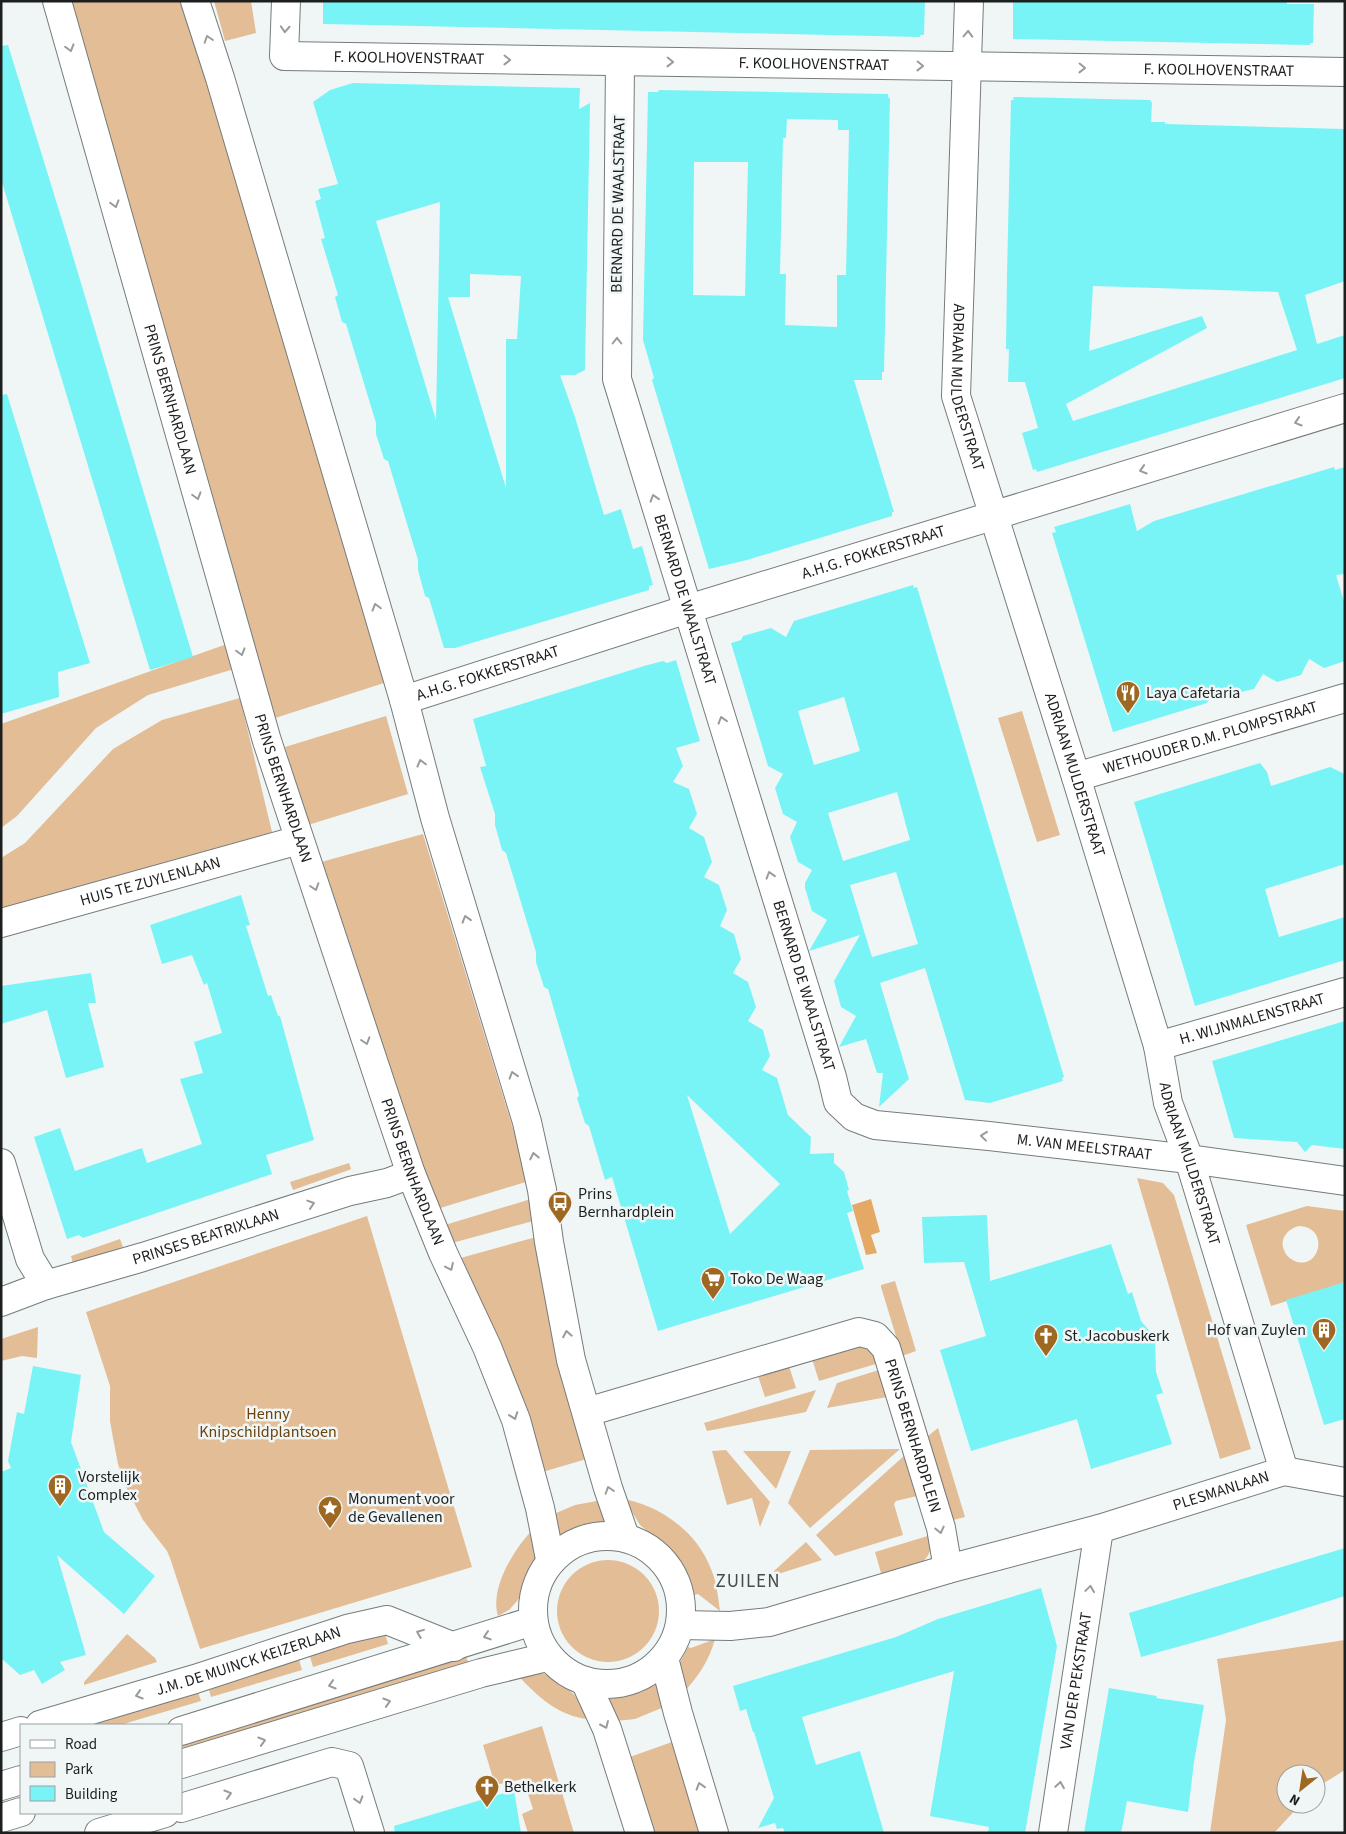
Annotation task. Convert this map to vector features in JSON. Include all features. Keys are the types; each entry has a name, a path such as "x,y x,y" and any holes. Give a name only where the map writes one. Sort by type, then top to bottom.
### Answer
{"street":[{"name":"PRINS BERNHARDLAAN","path":"57,1 247,674 300,840 412,1174 440,1246 487,1347 516,1420 540,1508 550,1560"},
{"path":"195,1 220,78 404,700 435,818 527,1122 542,1190 549,1242 571,1360 608,1488 625,1536"},
{"name":"F. KOOLHOVENSTRAAT","path":"286,1 284,56 1345,72"},
{"name":"ADRIAAN MULDERSTRAAT","path":"969,1 956,396 1076,777 1158,1046 1168,1104 1189,1159 1284,1470"},
{"name":"BERNARD DE WAALSTRAAT","path":"620,62 617,379 832,1077 838,1102 854,1118"},
{"name":"A.H.G. FOKKERSTRAAT","path":"404,700 688,609 1345,408"},
{"name":"WETHOUDER D.M. PLOMPSTRAAT","path":"1076,777 1345,698"},
{"name":"HUIS TE ZUYLENLAAN","path":"1,923 300,840"},
{"name":"H. WIJNMALENSTRAAT","path":"1158,1046 1345,992"},
{"name":"M. VAN MEELSTRAAT","path":"854,1118 875,1125 1189,1159 1345,1181"},
{"path":"1,1163 30,1259 46,1285"},
{"name":"PRINSES BEATRIXLAAN","path":"1,1302 46,1285 181,1245 350,1191 387,1183 412,1174"},
{"name":"PRINS BERNHARDPLEIN","path":"587,1412 859,1332 875,1336 886,1348 941,1528 948,1569"},
{"name":"PLESMANLAAN","path":"1099,1529 1284,1470 1345,1482"},
{"path":"680,1625 730,1626 769,1622 948,1569 1099,1529"},
{"name":"VAN DER PEKSTRAAT","path":"1053,1833 1099,1529"},
{"path":"598,1535 625,1536 651,1548 670,1570 681,1596 680,1625 664,1658 642,1676 614,1684 585,1681 562,1669 547,1656 538,1639 534,1621 535,1601 550,1560 572,1543 598,1535"},
{"name":"J.M. DE MUINCK KEIZERLAAN","path":"43,1724 212,1674 347,1629 387,1620 454,1647"},
{"path":"182,1731 534,1621"},
{"path":"182,1764 481,1673 547,1656"},
{"path":"664,1658 678,1713 714,1833"},
{"path":"585,1681 610,1736 640,1833"},
{"path":"1,1737 20,1731"},
{"path":"182,1808 332,1762 349,1766 370,1833"},
{"path":"1,1786 20,1780"},
{"path":"1,1818 20,1812"},
{"path":"99,1833 162,1814"}],"green space":[{"path":"67,1 186,1 218,100 384,683 272,719"},
{"path":"214,1 251,1 256,33 225,41"},
{"path":"227,644 234,669 148,695 96,728 17,816 1,828 1,724"},
{"path":"240,698 272,832 1,914 1,858 25,843 113,749 162,720"},
{"path":"1022,711 1060,835 1037,842 998,718"},
{"path":"386,716 408,794 308,825 285,747"},
{"path":"423,834 529,1181 437,1209 405,1136 321,862"},
{"path":"349,1163 351,1169 349,1170 293,1190 290,1182"},
{"path":"1137,1178 1163,1183 1174,1195 1251,1449 1220,1459"},
{"path":"531,1199 537,1220 452,1243 445,1225"},
{"path":"1307,1206 1345,1211 1345,1283 1271,1306 1246,1225","holes":["1295,1227 1309,1228 1318,1239 1316,1254 1312,1259 1305,1262 1297,1262 1286,1254 1283,1248 1283,1239 1287,1232"]},
{"name":"Henny Knipschildplantsoen","path":"367,1216 472,1567 200,1649 167,1551 143,1520 126,1487 118,1464 110,1421 110,1386 86,1312"},
{"path":"540,1236 590,1458 539,1473 457,1259"},
{"path":"120,1239 123,1247 73,1264 71,1256"},
{"path":"895,1281 916,1351 902,1356 881,1287 881,1285"},
{"path":"38,1327 37,1358 22,1356 1,1361 1,1339"},
{"path":"859,1346 871,1352 879,1363 819,1381 812,1359"},
{"path":"789,1366 796,1388 765,1397 758,1376"},
{"path":"879,1370 887,1397 827,1408 837,1383"},
{"path":"816,1390 806,1412 707,1431 704,1423"},
{"path":"938,1428 965,1517 953,1520 928,1436"},
{"path":"900,1449 810,1528 788,1503 810,1450"},
{"path":"726,1450 770,1502 760,1527 752,1498 727,1505 712,1451"},
{"path":"743,1451 791,1451 776,1489"},
{"path":"905,1455 917,1496 896,1501 894,1504 903,1535 835,1556 816,1535"},
{"path":"602,1500 608,1523 580,1528 561,1538 559,1536 554,1514 575,1505"},
{"path":"628,1500 654,1509 667,1516 689,1534 705,1556 713,1574 720,1611 698,1594 694,1595 688,1576 676,1555 640,1525 626,1502"},
{"path":"536,1526 537,1559 518,1600 509,1610 498,1616 496,1605 497,1593 506,1568 520,1544"},
{"path":"931,1535 930,1551 920,1564 883,1575 881,1573 875,1552"},
{"path":"806,1542 822,1560 775,1575 774,1571"},
{"path":"608,1560 627,1564 644,1575 655,1592 659,1611 655,1630 644,1647 627,1658 608,1662 589,1658 572,1647 561,1630 557,1611 561,1592 572,1575 589,1564"},
{"path":"384,1630 388,1644 313,1667 309,1653"},
{"path":"127,1634 155,1658 157,1662 84,1685 84,1682"},
{"path":"715,1639 710,1654 702,1668 682,1694 678,1666 688,1647 691,1648"},
{"path":"1345,1640 1345,1770 1326,1782 1326,1764 1276,1764 1276,1814 1292,1814 1274,1833 1210,1833 1226,1720 1217,1659"},
{"path":"465,1653 470,1668 182,1755 182,1739"},
{"path":"298,1656 302,1670 211,1697 207,1683"},
{"path":"535,1671 553,1678 568,1689 580,1702 588,1719 568,1714 549,1704 517,1674"},
{"path":"657,1683 664,1707 635,1719 616,1721 608,1701 609,1699 642,1692"},
{"path":"196,1686 201,1701 123,1724 70,1724"},
{"path":"542,1726 574,1833 528,1833 522,1814 533,1809 523,1779 495,1785 483,1745"},
{"path":"672,1742 700,1833 650,1833 627,1758"}],"shaded area":[{"path":"871,1199 880,1232 871,1235 877,1253 866,1255 852,1205"}],"building":[{"path":"323,1 925,1 924,35 920,35 920,37 323,24"},
{"path":"1013,1 1287,1 1287,4 1314,4 1313,43 1310,43 1310,45 1013,39"},
{"path":"8,45 193,657 150,670 1,179 1,46"},
{"path":"353,83 580,88 579,109 590,103 585,370 575,375 560,375 575,417 604,515 621,509 633,549 642,546 653,585 649,586 649,590 455,648 444,648 429,598 425,596 418,570 418,560 388,461 384,459 376,434 376,423 346,324 342,322 335,297 338,295 321,239 325,238 315,201 321,199 318,189 338,184 313,102 330,90","holes":["440,202 439,256 436,420 376,221","470,274 521,276 517,339 506,339 506,488 448,297 470,297"]},
{"path":"659,90 888,94 888,98 890,98 884,372 882,372 882,380 854,380 894,512 892,512 892,516 747,560 709,569 652,380 654,378 643,340 648,92 658,92","holes":["787,119 838,120 838,130 849,130 846,275 837,275 837,327 785,325 786,274 780,274 783,138 786,138","694,162 748,162 745,296 693,295"]},
{"path":"1013,97 1150,100 1152,103 1151,122 1345,129 1345,281 1305,295 1317,344 1345,335 1345,378 1037,472 1036,469 1033,470 1022,433 1038,428 1025,382 1008,382 1009,349 1006,349 1011,100 1014,100","holes":["1093,286 1278,292 1297,350 1073,421 1066,404 1207,328 1202,316 1089,351"]},
{"path":"7,394 90,663 58,672 59,697 1,714 1,395"},
{"path":"1334,467 1335,470 1345,467 1345,574 1336,575 1345,605 1345,661 1324,668 1309,659 1301,675 1277,682 1263,674 1254,689 1228,695 1216,688 1207,703 1113,732 1052,533 1056,532 1054,527 1130,504 1137,531 1154,521"},
{"path":"913,585 914,588 917,587 1064,1077 1062,1078 1063,1081 990,1103 965,1100 925,968 880,983 909,1079 879,1107 883,1073 877,1073 866,1039 839,1047 856,1016 841,1007 834,981 860,935 809,951 827,920 812,911 805,883 812,870 798,862 790,837 797,822 783,814 775,788 783,774 768,766 731,643 741,640 743,636 771,628 786,637 794,621","holes":["844,697 860,751 814,765 798,711","897,792 910,840 843,861 828,813","896,872 918,944 872,957 850,885"]},
{"path":"676,660 700,741 676,748 683,766 673,782 689,789 697,814 689,828 704,837 712,862 704,877 719,885 727,910 720,926 734,934 741,959 733,973 748,982 756,1007 748,1021 763,1030 770,1056 762,1070 777,1078 788,1115 811,1137 810,1154 834,1153 834,1163 844,1172 853,1211 847,1213 864,1269 658,1331 612,1177 605,1180 589,1126 585,1123 577,1098 579,1095 548,989 544,987 536,962 536,952 506,853 502,850 495,825 495,814 480,767 486,766 473,719 644,666 663,661 667,663","holes":["687,1095 780,1184 730,1234"]},
{"path":"1260,763 1267,772 1271,786 1330,767 1345,774 1345,864 1265,889 1279,937 1345,917 1345,960 1195,1006 1134,802"},
{"path":"241,895 250,925 246,926 268,996 271,995 278,1016 280,1016 314,1140 266,1155 272,1174 83,1238 79,1235 67,1239 34,1137 60,1128 75,1171 142,1148 147,1163 202,1144 180,1079 203,1073 194,1042 222,1033 207,983 204,985 192,955 162,964 150,925"},
{"path":"91,973 96,1003 88,1003 104,1067 66,1078 47,1010 1,1024 1,986"},
{"path":"1345,1021 1345,1149 1312,1145 1305,1152 1297,1142 1234,1138 1212,1061"},
{"name":"St. Jacobuskerk","path":"987,1215 990,1281 1111,1244 1128,1294 1132,1292 1141,1321 1155,1337 1156,1372 1163,1393 1156,1395 1172,1444 1091,1469 1077,1419 971,1451 940,1350 986,1336 964,1262 924,1263 922,1217"},
{"name":"Hof van Zuylen","path":"1345,1282 1345,1419 1324,1425 1286,1300"},
{"path":"33,1366 81,1375 71,1442 104,1532 155,1576 124,1614 57,1555 86,1655 60,1662 65,1670 42,1684 34,1670 20,1675 1,1658 1,1472 11,1468 8,1461 17,1412 24,1414"},
{"path":"1345,1548 1345,1596 1217,1636 1141,1657 1129,1613"},
{"path":"1041,1588 1057,1646 1025,1833 988,1833 989,1827 930,1816 954,1671 802,1717 816,1765 860,1751 884,1833 785,1833 783,1828 777,1829 775,1823 758,1828 774,1798 746,1709 740,1711 733,1686 896,1637 938,1619"},
{"path":"1109,1688 1157,1696 1156,1698 1204,1705 1188,1812 1127,1801 1121,1833 1084,1833"},
{"name":"Bethelkerk","path":"514,1790 521,1833 395,1833 394,1826"}],"place":[{"name":"Laya Cafetaria","path":"1128,714"},
{"name":"Prins Bernhardplein","path":"560,1224"},
{"name":"Toko De Waag","path":"713,1300"},
{"name":"Hof van Zuylen","path":"1324,1351"},
{"name":"St. Jacobuskerk","path":"1046,1357"},
{"name":"Vorstelijk Complex","path":"60,1507"},
{"name":"Monument voor de Gevallenen","path":"330,1529"},
{"name":"Bethelkerk","path":"487,1808"}],"district":[{"name":"ZUILEN","path":"748,1581"}]}
